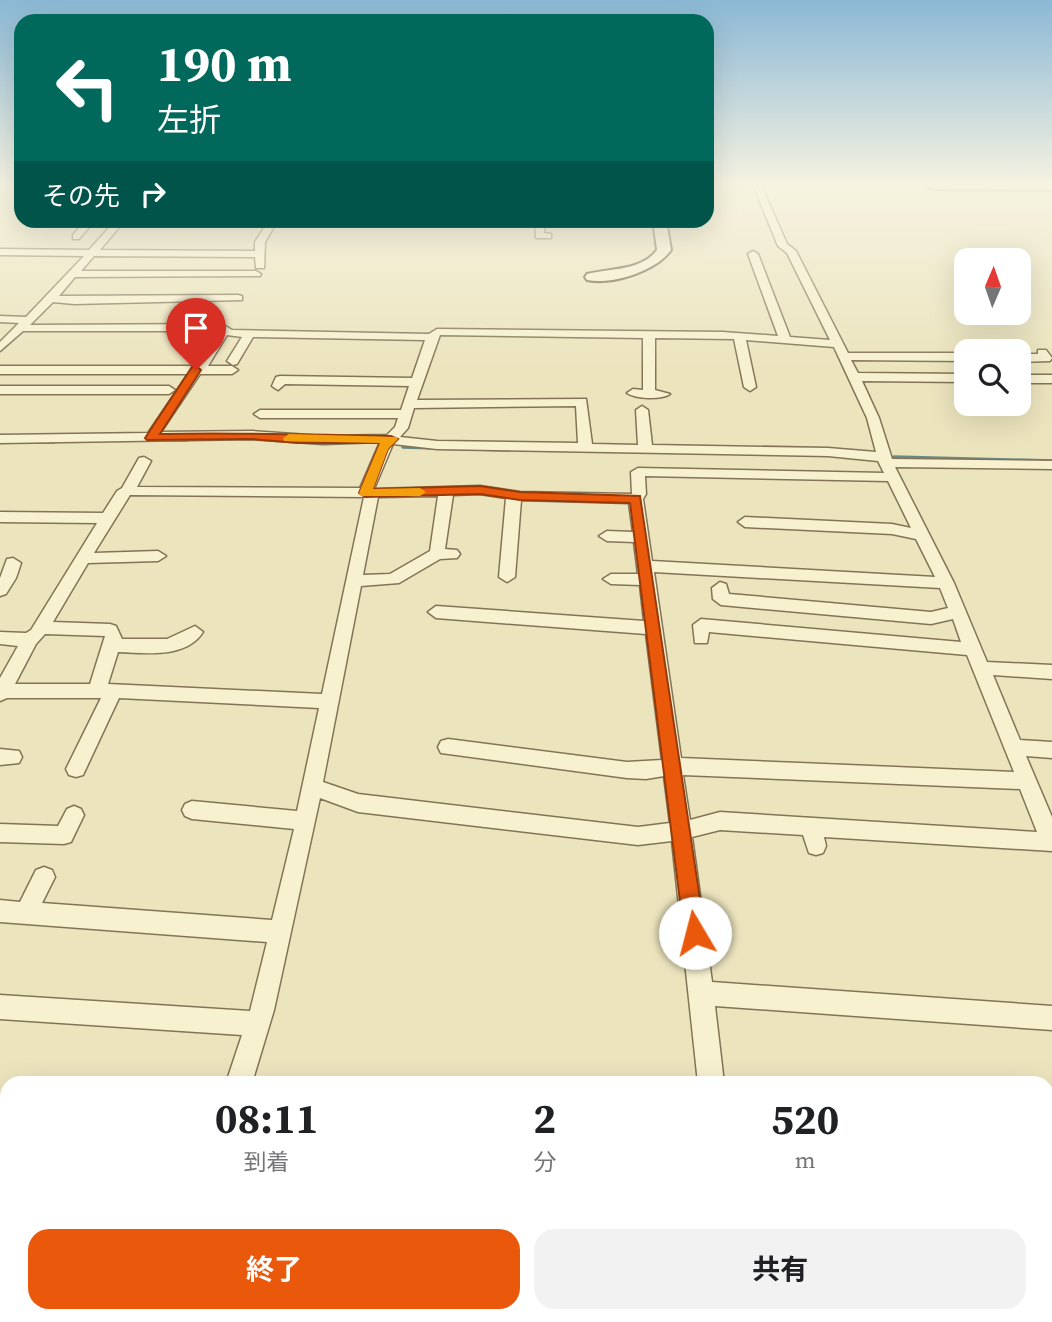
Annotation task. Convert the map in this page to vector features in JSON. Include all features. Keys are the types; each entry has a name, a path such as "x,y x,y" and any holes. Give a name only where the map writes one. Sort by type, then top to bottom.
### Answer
{"street":[{"path":"0,348 51,298 96,247"},
{"path":"230,309 256,274 260,247"},
{"path":"592,277 646,265 660,256 663,247"},
{"path":"312,787 358,803 638,836 681,831 720,821 814,837 937,844 1052,842 1045,812 1027,781 946,583 888,466 873,418 815,295 791,251 784,247"},
{"path":"0,252 35,254 92,251 200,256 261,254"},
{"path":"759,258 780,309 785,339"},
{"path":"73,274 256,274"},
{"path":"51,298 74,301 238,298"},
{"path":"0,319 91,332 223,326 250,333 432,337"},
{"path":"151,438 198,370 223,326"},
{"path":"154,340 161,328"},
{"path":"242,1076 280,932 305,821 355,581 369,493 383,447 401,429 432,337 437,332 739,335 785,339 840,350 954,356"},
{"path":"0,370 198,370 233,365 250,333"},
{"path":"649,334 649,394"},
{"path":"739,335 744,387 764,387"},
{"path":"1031,358 1046,358 1042,352"},
{"path":"278,386 281,380 344,377 417,382"},
{"path":"853,377 954,378"},
{"path":"1031,379 1052,379"},
{"path":"0,390 72,387 162,388"},
{"path":"633,393 664,394"},
{"path":"260,414 582,402 585,446"},
{"path":"642,410 645,447"},
{"path":"0,439 252,435 298,439 391,439 437,445 828,452 888,466"},
{"path":"1,692 122,495 128,491 144,461"},
{"path":"710,1076 681,831 636,499 639,494 638,472 1052,465"},
{"path":"128,491 369,493 480,490 514,495 636,499"},
{"path":"355,581 393,579 444,554 446,491"},
{"path":"490,563 507,570 514,495"},
{"path":"0,517 108,518"},
{"path":"745,523 850,522 922,535"},
{"path":"607,536 641,537"},
{"path":"84,558 158,556"},
{"path":"0,590 13,563"},
{"path":"611,579 645,573 946,583"},
{"path":"720,588 721,599 787,598 879,607 931,618 959,612"},
{"path":"436,611 545,611 653,628"},
{"path":"701,639 701,625 778,639 866,647 973,649"},
{"path":"0,638 110,630 114,637 105,691 76,769"},
{"path":"111,645 172,646 187,642 195,632"},
{"path":"980,668 1052,672"},
{"path":"1,692 105,691 329,701"},
{"path":"448,747 472,741 566,755 646,771 672,766 1027,781"},
{"path":"1014,747 1052,750"},
{"path":"192,810 305,821"},
{"path":"0,833 64,835 74,815"},
{"path":"26,913 44,877"},
{"path":"0,911 280,932"},
{"path":"701,993 1052,1018"},
{"path":"0,1007 257,1024"}],"waterway":[{"path":"155,440 187,440"},
{"path":"32,442 54,442"},
{"path":"403,447 509,450"},
{"path":"894,457 1052,461"}],"slow traffic":[{"path":"289,438 391,439 383,447 365,493 420,492"}],"route":[{"path":"196,370 151,438 252,435 323,440 391,439 383,447 365,493 480,490 520,496 636,499 695,933"}]}
